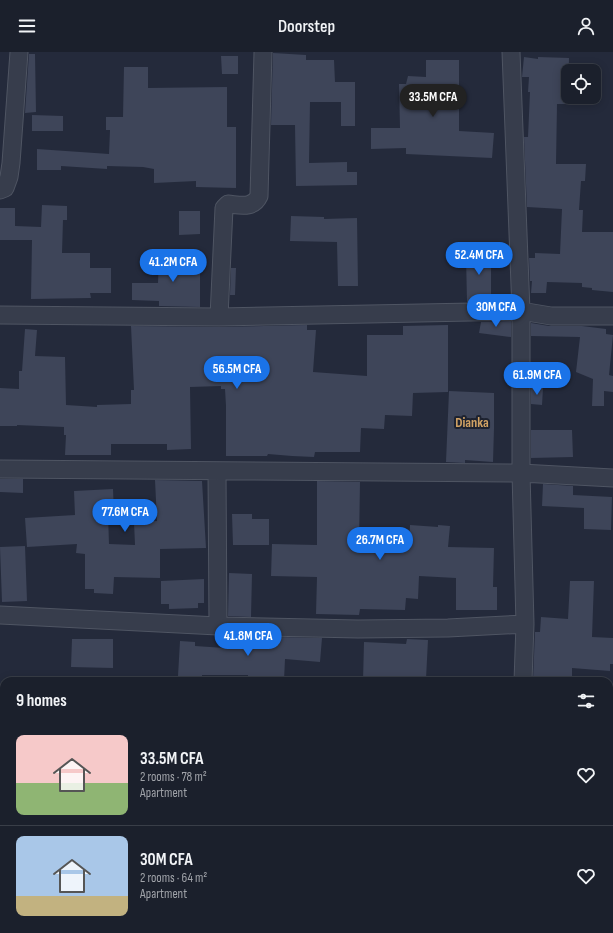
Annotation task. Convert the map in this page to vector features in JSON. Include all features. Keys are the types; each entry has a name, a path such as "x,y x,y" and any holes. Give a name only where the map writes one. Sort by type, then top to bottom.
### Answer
{"street":[{"path":"0,190 5,188 9,177 11,163 18,52"},
{"path":"219,317 224,208 228,204 252,205 256,202 259,196 262,52"},
{"path":"511,52 521,311 521,473 525,624 523,677"},
{"path":"0,315 219,317 521,311 551,316 613,316"},
{"path":"0,469 521,473 613,478"},
{"path":"218,471 218,626"},
{"path":"0,614 218,626 365,629 448,628 525,624"}],"building":[{"path":"273,53 306,55 306,60 334,60 335,82 355,82 355,126 341,126 341,102 310,102 309,163 347,162 347,172 357,172 357,185 296,186 295,125 271,125"},
{"path":"29,54 35,54 36,112 25,113"},
{"path":"221,56 238,56 238,74 222,74"},
{"path":"524,57 538,59 538,57 569,58 569,64 561,64 561,104 557,104 556,164 586,164 585,181 581,181 579,210 583,210 582,232 613,232 613,292 592,290 592,288 582,287 582,283 547,282 546,293 531,293 532,281 530,281 529,258 535,258 535,253 560,254 562,209 527,207 524,137 528,137 530,92 528,92 529,77 522,77"},
{"path":"426,60 459,60 459,131 494,133 492,158 406,154 406,148 371,149 371,128 400,128 399,84 406,84 408,76 426,77"},
{"path":"124,67 148,67 148,88 227,87 227,127 236,127 236,188 196,187 196,181 154,183 154,169 143,167 107,166 107,169 61,166 61,170 37,170 37,149 109,154 110,130 106,130 106,117 123,117"},
{"path":"32,115 63,116 63,131 32,131"},
{"path":"42,205 67,206 67,220 63,220 62,253 90,253 90,268 111,268 111,293 90,293 91,298 31,299 32,240 0,240 0,208 15,208 15,226 41,227"},
{"path":"179,211 200,211 200,234 179,235"},
{"path":"291,216 324,217 324,219 357,218 358,286 338,286 337,242 290,241"},
{"path":"491,248 491,302 467,302 466,256 474,256 474,249"},
{"path":"159,255 200,256 200,307 159,306 159,301 132,300 132,283 158,283"},
{"path":"231,268 236,268 235,295 230,295"},
{"path":"511,321 511,337 479,333 481,322"},
{"path":"531,323 549,326 582,326 606,329 606,334 613,335 609,375 613,376 613,392 604,391 604,406 592,406 593,379 576,372 580,337 531,336"},
{"path":"307,325 307,330 316,330 313,372 367,376 367,335 403,335 403,326 448,325 448,392 413,393 412,416 385,415 384,429 361,428 360,452 315,452 314,457 268,454 267,456 226,456 225,389 221,389 221,386 190,387 191,449 167,450 167,444 111,444 111,455 65,455 66,435 64,435 64,427 17,425 0,426 0,388 19,389 19,371 22,371 25,329 37,330 35,356 65,357 66,405 97,407 97,405 131,404 131,390 134,390 131,326 219,327"},
{"path":"531,388 543,388 542,405 531,404"},
{"path":"449,391 494,393 493,462 465,460 465,463 446,462"},
{"path":"531,430 572,430 573,457 531,458"},
{"path":"0,479 23,479 23,493 0,492"},
{"path":"155,480 202,481 206,548 160,549 160,578 114,577 113,594 94,593 94,589 85,589 85,554 76,553 77,544 27,547 25,518 75,515 74,491 113,489 114,513 108,514 109,544 135,545 134,522 157,521"},
{"path":"317,481 360,482 359,544 409,546 410,525 438,527 438,525 450,526 448,547 494,548 493,587 497,587 497,610 456,610 456,578 419,576 418,599 406,598 405,610 360,609 359,615 316,614 317,577 271,576 272,544 317,545"},
{"path":"543,484 573,486 573,495 612,497 611,530 584,529 584,508 542,506"},
{"path":"232,514 252,514 252,519 269,519 269,545 233,545"},
{"path":"25,546 27,601 2,602 0,547"},
{"path":"229,573 252,574 251,617 228,616"},
{"path":"204,579 204,603 198,603 198,608 169,609 169,604 161,604 161,581"},
{"path":"570,581 594,581 592,637 613,638 613,664 610,664 610,671 572,668 572,677 533,677 535,632 540,632 541,617 568,619"},
{"path":"225,636 322,638 320,662 285,659 284,677 248,677 248,675 202,675 202,677 178,676 180,641 195,642 195,646 225,648"},
{"path":"72,639 113,639 113,668 71,667"},
{"path":"407,639 428,640 426,677 363,677 364,642 406,644"}],"district":[{"name":"Dianka","path":"472,422"}]}
